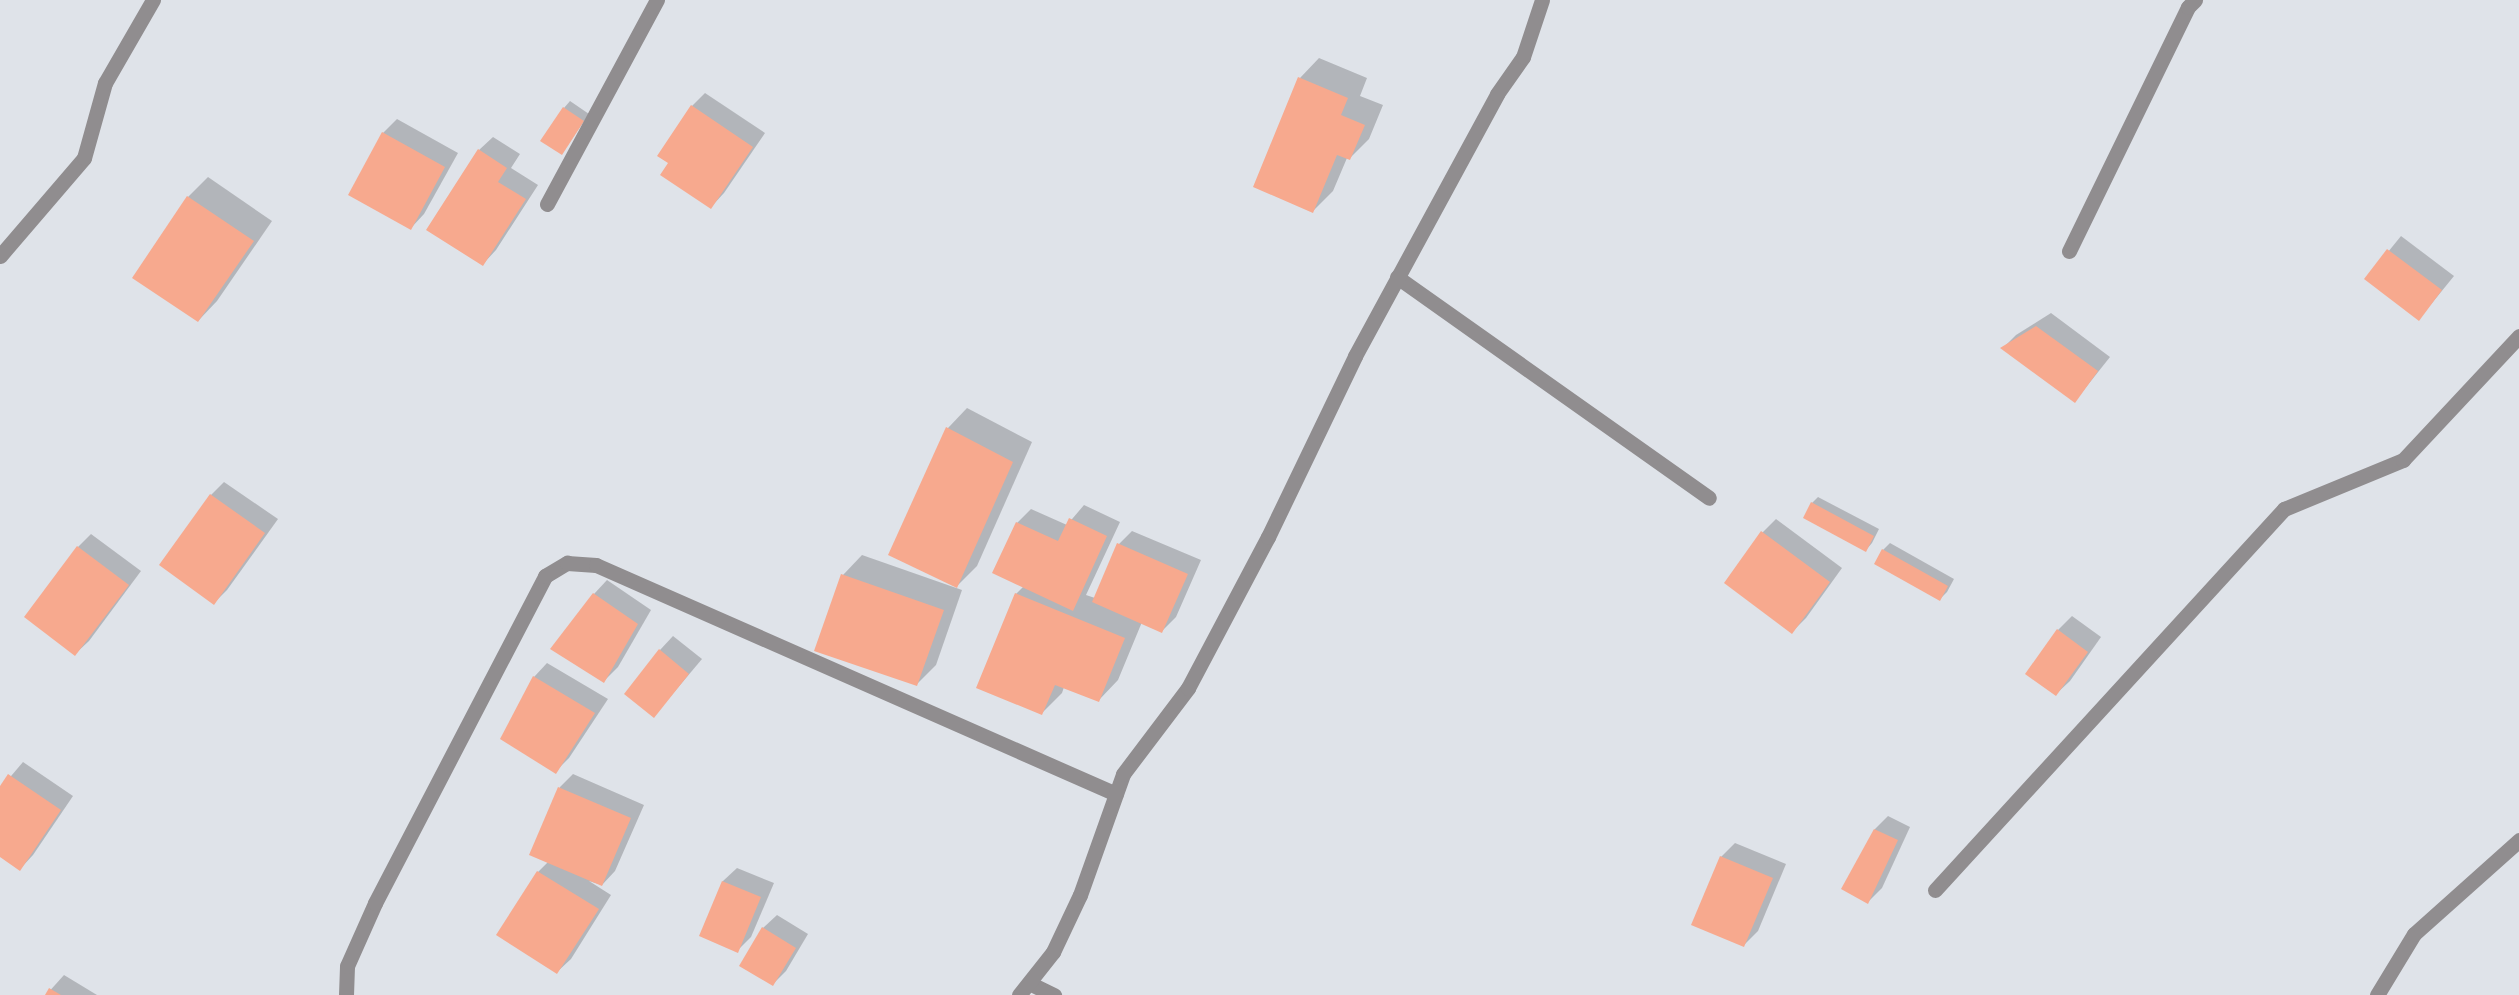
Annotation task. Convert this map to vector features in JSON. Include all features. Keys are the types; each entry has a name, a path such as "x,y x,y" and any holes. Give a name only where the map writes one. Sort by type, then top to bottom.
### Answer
{"street":[{"path":"0,256 84,158 105,83 153,0"},
{"path":"547,204 657,0"},
{"path":"1054,995 1024,989 1053,952 1080,895 1123,774 1188,688 1268,537 1355,356 1497,94 1523,57 1542,0"},
{"path":"2069,251 2188,7 2195,0"},
{"path":"1397,277 1709,498"},
{"path":"1935,890 2284,509 2403,460 2519,336"},
{"path":"346,995 347,966 375,903 545,576 567,563 596,565 1116,794"},
{"path":"2377,995 2414,934 2519,840"}],"building":[{"path":"1298,77 1348,98 1341,115 1365,125 1350,160 1337,155 1313,213 1253,187"},
{"path":"691,105 753,147 711,209 660,175 668,163 657,156"},
{"path":"563,107 584,121 562,155 540,141"},
{"path":"382,132 445,167 411,230 348,195"},
{"path":"478,149 507,168 498,182 526,199 483,266 426,230"},
{"path":"187,196 254,241 198,322 132,278"},
{"path":"2387,249 2442,290 2419,321 2364,279"},
{"path":"2036,326 2098,371 2075,403 2000,348"},
{"path":"946,427 1013,462 957,588 888,555"},
{"path":"210,494 265,533 214,605 159,565"},
{"path":"1811,502 1874,536 1866,552 1803,518"},
{"path":"1069,518 1107,536 1073,611 992,573 1016,522 1058,541"},
{"path":"1761,531 1830,582 1792,634 1724,583"},
{"path":"1117,543 1188,574 1162,633 1092,602"},
{"path":"77,546 129,585 75,656 24,617"},
{"path":"1882,549 1948,586 1940,601 1874,564"},
{"path":"841,574 944,610 917,686 814,651"},
{"path":"593,593 638,624 604,683 550,649"},
{"path":"1015,593 1125,638 1099,702 1055,685 1042,715 976,688"},
{"path":"2057,629 2088,652 2056,696 2025,674"},
{"path":"659,649 689,674 654,718 624,694"},
{"path":"533,676 595,713 556,774 500,739"},
{"path":"8,774 61,810 20,871 0,857 0,786"},
{"path":"558,787 631,818 602,886 529,855"},
{"path":"1874,829 1898,840 1868,904 1841,889"},
{"path":"1720,856 1773,878 1744,947 1691,925"},
{"path":"537,871 599,909 557,974 496,935"},
{"path":"722,881 761,897 738,953 699,936"},
{"path":"762,927 796,948 773,986 739,966"},
{"path":"49,988 61,995 45,995"}]}
